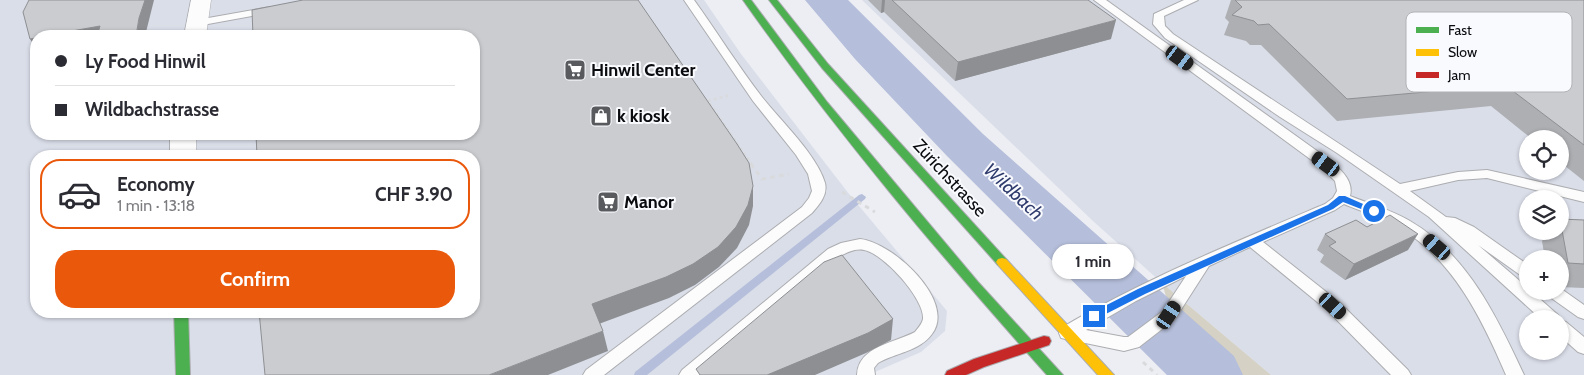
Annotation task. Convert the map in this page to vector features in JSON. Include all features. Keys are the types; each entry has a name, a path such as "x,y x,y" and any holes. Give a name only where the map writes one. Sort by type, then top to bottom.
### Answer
{"main road":[{"path":"747,0 823,104 974,285 1056,375"},
{"name":"Zürichstrasse","path":"773,0 831,73 1107,375"},
{"path":"181,318 183,375"},
{"path":"952,375 979,363 1067,333"}],"street":[{"path":"196,30 201,0"}],"lane":[{"path":"592,375 807,210 817,198 818,185 810,168 751,90 689,0"},
{"path":"1067,333 1103,310 1141,291 1330,207 1342,198 1345,192 1340,178 1326,164 1099,0"},
{"path":"1193,0 1159,14 1157,19 1163,30 1224,74 1434,214 1542,310"},
{"path":"196,30 283,7"},
{"path":"1398,189 1458,176 1487,174 1584,197"},
{"path":"1342,198 1405,224 1437,247 1488,316 1515,375"},
{"path":"1434,214 1464,229 1519,267"},
{"path":"1252,241 1333,306 1402,375"},
{"path":"688,375 833,253 844,247 864,244 881,250 890,257 922,295 931,309 931,319 927,328 914,340 874,357 866,366 866,375"},
{"path":"1067,333 1124,344 1133,342 1169,315 1203,263"},
{"path":"1566,300 1584,313"},
{"path":"1569,334 1584,347"}],"path":[{"path":"699,104 708,101 762,179 783,174 793,175 818,185"},
{"path":"846,194 875,212"}],"shaded area":[{"path":"0,0 704,0 741,54 849,194 947,311 945,331 921,352 868,375 0,375"},
{"path":"862,0 1584,0 1584,375 1271,375 1162,283 1093,221"},
{"path":"1162,283 1271,375 1189,375"}],"building":[{"path":"29,0 145,0 137,30 99,30 100,26 78,30 30,30 30,39 23,12"},
{"path":"303,0 638,0 749,163 753,186 748,205 736,227 718,247 693,264 666,277 592,304 603,331 489,375 265,375 260,318 480,318 480,150 257,150 256,140 480,140 480,30 253,30 252,10"},
{"path":"892,0 1088,0 1116,20 958,62"},
{"path":"1235,0 1584,0 1584,145 1569,134 1569,130 1564,130 1514,92 1572,92 1572,12 1406,12 1406,92 1426,92 1347,99 1269,24 1258,25 1254,21 1232,15 1242,7"},
{"path":"1390,215 1418,234 1354,264 1329,246 1336,242 1325,234 1356,220 1367,227"},
{"path":"1569,219 1584,220 1584,264 1569,263 1569,250 1566,250 1564,240 1569,240"},
{"path":"842,255 893,319 868,333 767,375 700,375 696,369 824,262"}],"waterway":[{"name":"Wildbach","path":"825,0 917,98 965,145 1210,375"},
{"path":"639,375 862,197"}],"traffic: fast":[{"path":"747,0 823,104 974,285 1056,375"},
{"path":"773,0 825,66 1002,262"},
{"path":"181,318 183,375"}],"traffic: slow":[{"path":"1002,262 1107,375"}],"traffic: jam":[{"path":"952,375 979,363 1044,341"}],"place":[{"name":"Hinwil Center","path":"575,70"},
{"name":"k kiosk","path":"601,116"},
{"name":"Manor","path":"608,202"}],"route":[{"path":"1094,316 1141,291 1330,207 1342,198 1374,211"}]}
